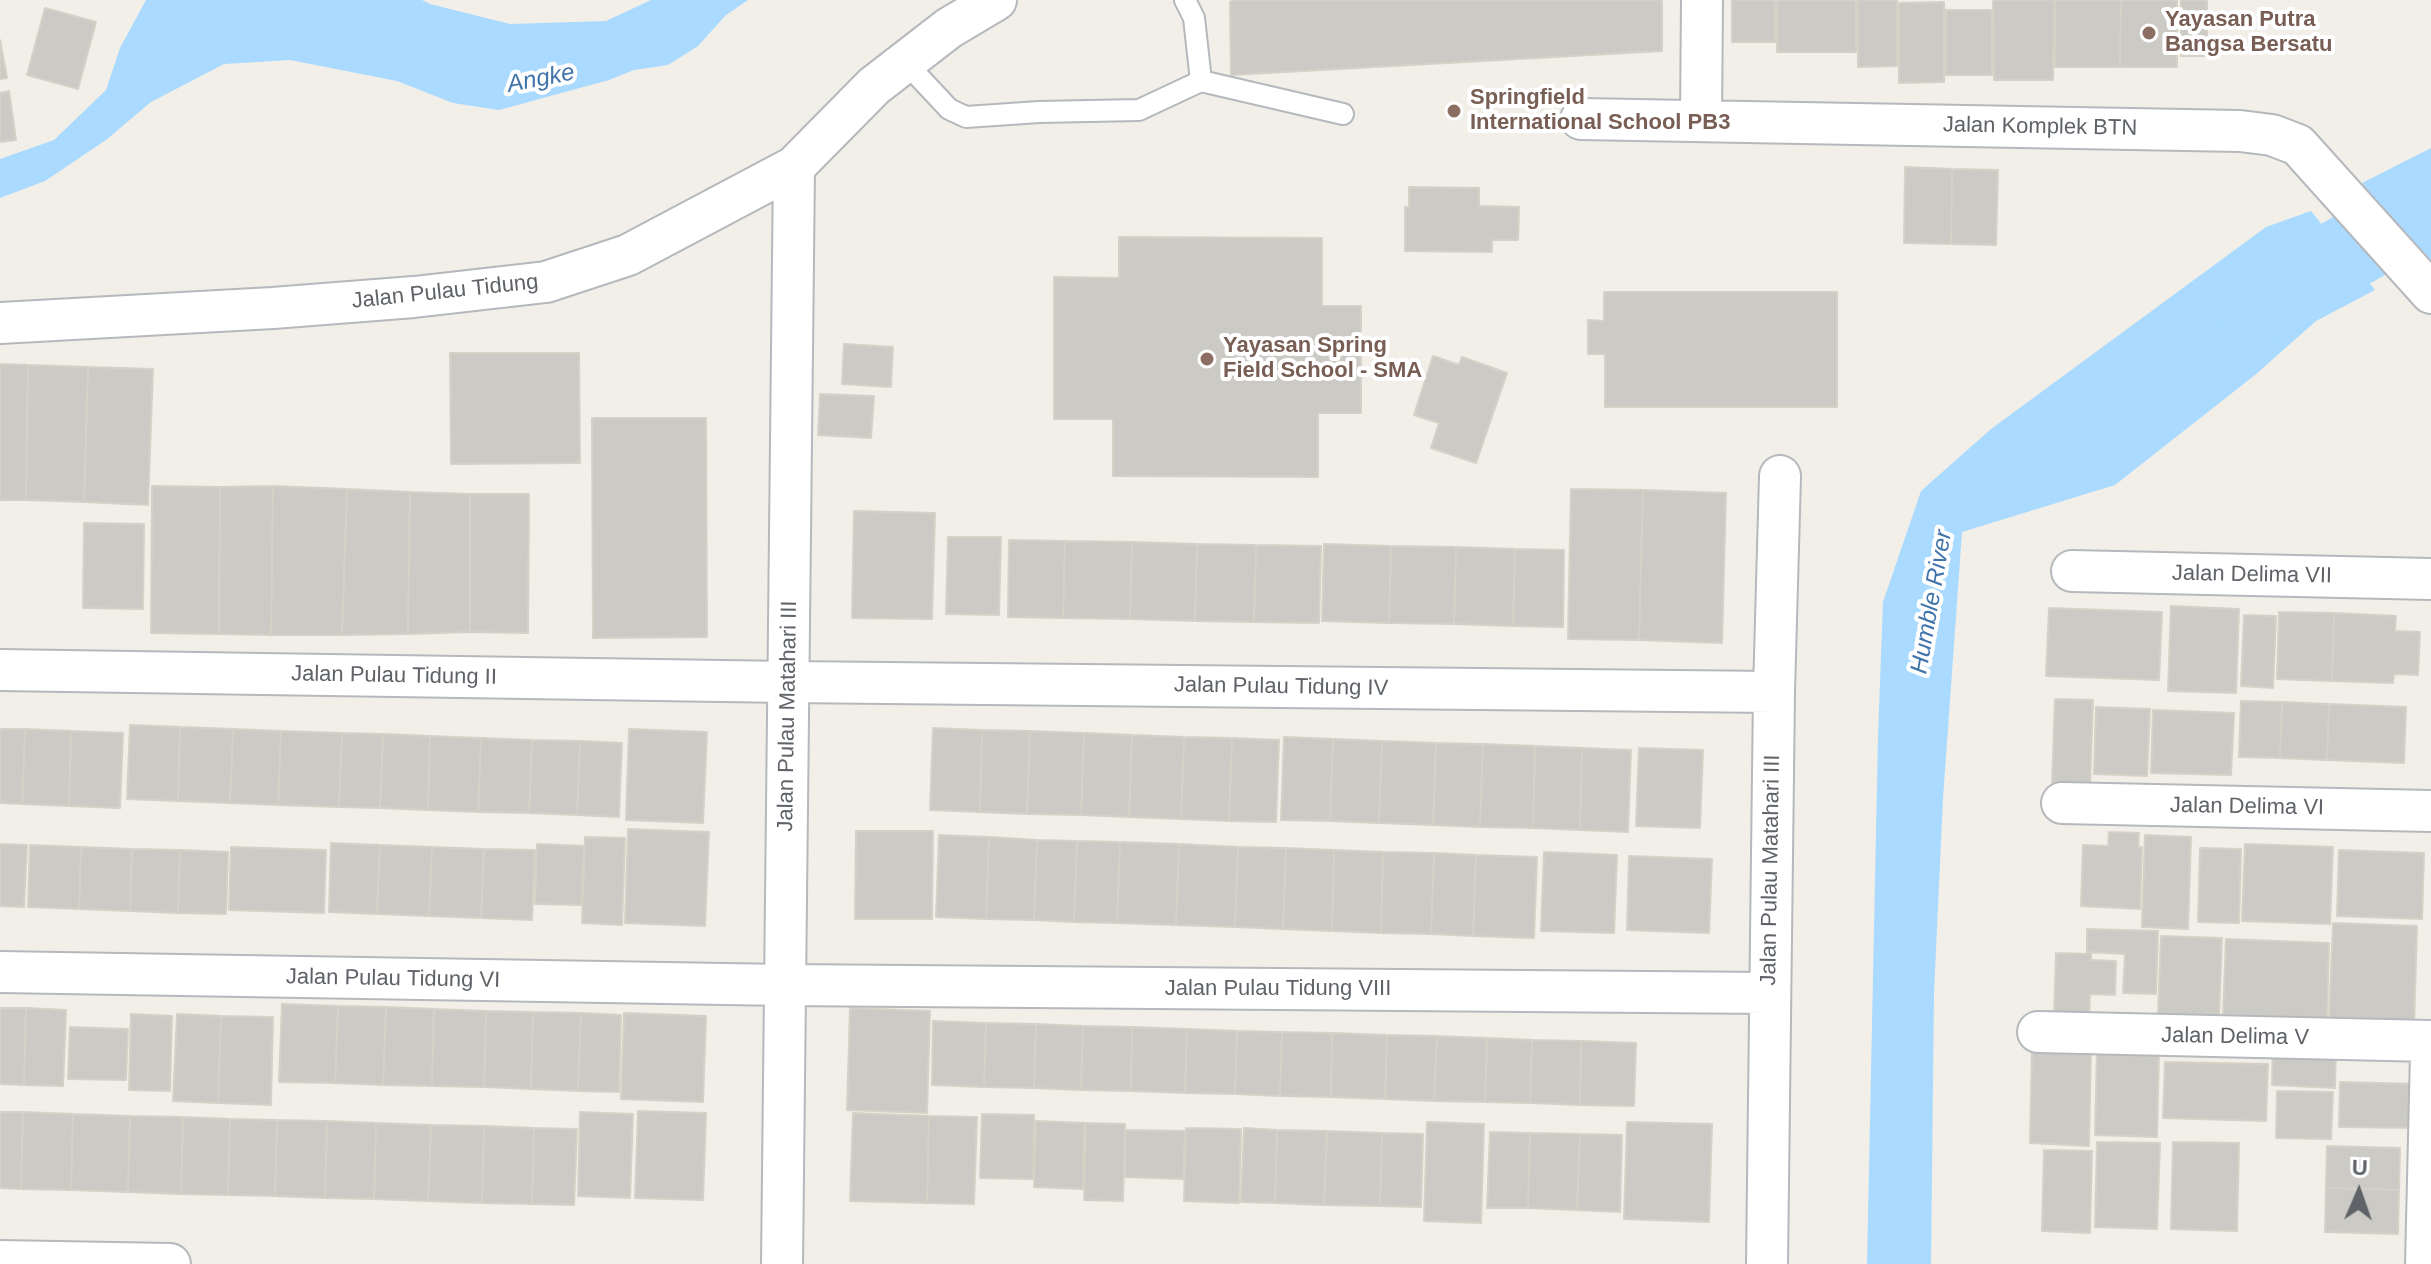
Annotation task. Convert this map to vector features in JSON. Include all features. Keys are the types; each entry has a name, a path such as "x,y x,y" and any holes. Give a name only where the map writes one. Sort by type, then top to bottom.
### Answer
{"street":[{"name":"Jalan Pulau Tidung","path":"0,323 273,308 414,297 546,282 628,255 794,167 874,86 949,28 996,0"},
{"path":"1701,120 1702,0"},
{"name":"Jalan Komplek BTN","path":"1581,119 2240,131 2272,135 2298,145 2431,293"},
{"name":"Jalan Pulau Matahari III","path":"782,1264 794,167"},
{"name":"Jalan Pulau Matahari III","path":"1767,1264 1774,692 1780,476"},
{"name":"Jalan Delima VII","path":"2072,571 2431,579"},
{"name":"Jalan Pulau Tidung II","path":"0,670 788,682"},
{"name":"Jalan Pulau Tidung IV","path":"788,682 1774,692"},
{"name":"Jalan Delima VI","path":"2062,803 2431,811"},
{"name":"Jalan Pulau Tidung VI","path":"0,972 785,985"},
{"name":"Jalan Pulau Tidung VIII","path":"785,985 1770,993"},
{"name":"Jalan Delima V","path":"2038,1032 2431,1041"},
{"path":"2426,1264 2431,1053"},
{"path":"0,1261 170,1264"}],"lane":[{"path":"1185,0 1194,18 1201,81"},
{"path":"905,62 949,109 966,117 1139,110 1201,81 1343,114"}],"water":[{"name":"Angke","path":"146,0 422,0 510,24 606,21 651,0 748,0 726,15 698,46 668,65 634,70 609,80 499,110 453,103 397,81 290,60 224,64 151,102 106,140 45,181 0,198 0,159 54,140 106,90 120,48"},
{"path":"2431,148 2431,268 2362,183"},
{"path":"2311,211 2375,290 2316,321 2255,375 2115,485 1962,532 1943,798 1934,993 1931,1264 1867,1264 1883,602 1921,491 1991,429 2266,227"}],"building":[{"path":"1662,0 1662,51 1231,75 1230,2"},
{"path":"1732,0 1775,0 1775,42 1732,42"},
{"path":"1777,0 1856,0 1856,52 1777,52"},
{"path":"1858,0 1897,0 1897,66 1858,67"},
{"path":"1993,0 2054,0 2053,80 1994,80"},
{"path":"2055,0 2121,0 2120,67 2055,67"},
{"name":"Yayasan Putra Bangsa Bersatu","path":"2121,0 2177,0 2177,67 2120,67"},
{"path":"2181,0 2207,0 2207,56 2181,56"},
{"path":"1944,2 1944,82 1899,83 1899,3"},
{"path":"45,8 96,22 78,89 27,75"},
{"path":"1946,10 1992,10 1992,75 1946,75"},
{"path":"0,40 7,78 0,79"},
{"path":"9,91 16,140 0,142 0,93"},
{"path":"1905,167 1952,169 1951,244 1904,243"},
{"path":"1952,169 1998,170 1996,245 1951,244"},
{"path":"1409,187 1479,188 1479,206 1519,207 1518,240 1492,240 1492,252 1405,251 1405,207 1409,207"},
{"name":"Yayasan Spring Field School - SMA","path":"1119,237 1322,238 1322,306 1361,306 1361,413 1318,413 1318,477 1113,476 1113,419 1054,419 1054,277 1119,278"},
{"path":"1604,292 1837,292 1837,407 1605,407 1605,354 1588,354 1588,320 1604,321"},
{"path":"844,344 893,347 891,387 842,384"},
{"path":"450,353 579,353 580,463 451,464"},
{"path":"1433,356 1459,365 1462,357 1507,373 1476,463 1431,448 1439,423 1414,415"},
{"path":"0,364 28,365 26,500 0,500"},
{"path":"28,365 88,367 84,502 26,500"},
{"path":"88,367 153,369 148,505 84,502"},
{"path":"820,394 874,396 871,438 818,435"},
{"path":"592,418 706,418 707,637 593,638"},
{"path":"152,486 220,487 219,634 151,633"},
{"path":"273,486 271,635 219,634 220,487"},
{"path":"273,486 347,489 342,635 271,635"},
{"path":"347,489 410,492 408,634 342,635"},
{"path":"1571,489 1643,490 1639,640 1568,639"},
{"path":"1643,490 1726,493 1722,643 1639,640"},
{"path":"410,492 470,494 470,632 408,634"},
{"path":"470,494 529,494 528,633 470,632"},
{"path":"854,511 935,513 932,619 852,618"},
{"path":"84,523 144,524 143,609 83,608"},
{"path":"948,537 1001,537 999,615 946,614"},
{"path":"1009,540 1065,541 1063,618 1008,617"},
{"path":"1065,541 1132,542 1130,619 1063,618"},
{"path":"1132,542 1197,544 1195,621 1130,619"},
{"path":"1197,544 1256,545 1254,622 1195,621"},
{"path":"1324,544 1391,546 1389,623 1322,621"},
{"path":"1256,545 1321,546 1319,623 1254,622"},
{"path":"1391,546 1456,547 1454,624 1389,623"},
{"path":"1456,547 1515,549 1513,626 1454,624"},
{"path":"1515,549 1564,550 1563,627 1513,626"},
{"path":"2171,606 2239,609 2236,693 2168,691"},
{"path":"2049,608 2162,612 2159,680 2046,676"},
{"path":"2279,612 2334,613 2332,681 2277,679"},
{"path":"2334,613 2396,616 2395,631 2420,632 2418,675 2394,674 2393,683 2332,681"},
{"path":"2244,615 2276,616 2273,688 2241,686"},
{"path":"2055,699 2093,700 2090,786 2052,784"},
{"path":"2241,701 2282,702 2280,758 2239,757"},
{"path":"2282,702 2329,704 2327,760 2280,758"},
{"path":"2329,704 2406,707 2404,763 2327,760"},
{"path":"2096,707 2150,709 2147,776 2094,774"},
{"path":"2153,710 2234,713 2231,775 2151,773"},
{"path":"130,725 180,727 178,801 127,799"},
{"path":"180,727 233,729 230,803 178,801"},
{"path":"933,728 982,730 980,812 930,810"},
{"path":"0,729 25,729 22,804 0,803"},
{"path":"25,729 71,731 69,806 22,804"},
{"path":"233,729 281,731 278,805 230,803"},
{"path":"629,729 707,732 703,823 626,820"},
{"path":"982,730 1030,731 1027,814 980,812"},
{"path":"71,731 123,733 120,808 69,806"},
{"path":"281,731 342,733 339,807 278,805"},
{"path":"1030,731 1084,733 1081,815 1027,814"},
{"path":"342,733 383,734 380,808 339,807"},
{"path":"1084,733 1132,735 1129,817 1081,815"},
{"path":"383,734 430,736 428,810 380,808"},
{"path":"1132,735 1184,737 1181,819 1129,817"},
{"path":"430,736 481,738 478,812 428,810"},
{"path":"1184,737 1232,738 1229,821 1181,819"},
{"path":"1284,737 1333,739 1330,821 1281,820"},
{"path":"481,738 532,740 529,813 478,812"},
{"path":"1232,738 1279,740 1276,822 1229,821"},
{"path":"1333,739 1382,741 1379,823 1330,821"},
{"path":"532,740 580,741 577,815 529,813"},
{"path":"580,741 622,743 619,817 577,815"},
{"path":"1382,741 1436,743 1433,825 1379,823"},
{"path":"1436,743 1483,744 1480,827 1433,825"},
{"path":"1483,744 1535,746 1533,828 1480,827"},
{"path":"1535,746 1582,748 1580,830 1533,828"},
{"path":"1582,748 1631,750 1628,832 1580,830"},
{"path":"1639,748 1703,750 1700,828 1636,826"},
{"path":"628,829 709,832 705,926 625,923"},
{"path":"856,831 933,831 932,919 855,919"},
{"path":"2109,832 2139,833 2138,847 2142,847 2140,909 2081,906 2083,845 2108,846"},
{"path":"939,835 989,837 986,919 936,917"},
{"path":"2145,835 2191,837 2188,929 2142,927"},
{"path":"585,837 625,838 622,925 582,923"},
{"path":"989,837 1037,840 1034,920 986,919"},
{"path":"1037,840 1077,841 1074,922 1034,920"},
{"path":"1077,841 1120,842 1117,923 1074,922"},
{"path":"1120,842 1179,844 1176,925 1117,923"},
{"path":"331,843 380,845 377,914 329,912"},
{"path":"0,844 27,845 24,907 0,906"},
{"path":"537,844 584,846 581,905 535,904"},
{"path":"1179,844 1238,847 1235,927 1176,925"},
{"path":"2245,844 2333,847 2330,924 2242,921"},
{"path":"30,845 81,847 79,909 28,907"},
{"path":"380,845 432,847 429,916 377,914"},
{"path":"81,847 132,849 130,911 79,909"},
{"path":"231,847 326,850 324,913 229,910"},
{"path":"432,847 484,849 481,918 429,916"},
{"path":"1238,847 1286,848 1283,929 1235,927"},
{"path":"1286,848 1334,850 1332,931 1283,929"},
{"path":"2200,848 2241,849 2239,923 2198,922"},
{"path":"132,849 180,850 178,913 130,911"},
{"path":"484,849 535,850 532,920 481,918"},
{"path":"180,850 228,852 226,914 178,913"},
{"path":"1334,850 1383,852 1381,933 1332,931"},
{"path":"2339,850 2424,853 2422,919 2337,916"},
{"path":"1383,852 1434,853 1431,934 1381,933"},
{"path":"1544,852 1617,855 1614,933 1541,931"},
{"path":"1434,853 1476,855 1473,936 1431,934"},
{"path":"1476,855 1537,857 1534,938 1473,936"},
{"path":"1629,856 1712,859 1709,933 1627,930"},
{"path":"2333,923 2417,926 2414,1026 2329,1023"},
{"path":"2087,929 2158,931 2156,994 2123,993 2125,954 2087,952"},
{"path":"2161,936 2222,938 2219,1018 2158,1016"},
{"path":"2226,939 2329,943 2327,1018 2223,1015"},
{"path":"2056,953 2091,954 2091,960 2116,961 2115,995 2090,994 2089,1018 2054,1017"},
{"path":"282,1004 338,1006 335,1083 279,1082"},
{"path":"338,1006 386,1007 383,1085 335,1083"},
{"path":"386,1007 434,1009 432,1086 383,1085"},
{"path":"0,1008 26,1008 24,1085 0,1084"},
{"path":"26,1008 66,1010 63,1086 24,1085"},
{"path":"850,1008 930,1011 927,1113 847,1110"},
{"path":"434,1009 486,1011 484,1087 432,1086"},
{"path":"486,1011 533,1012 531,1089 484,1087"},
{"path":"533,1012 581,1013 578,1091 531,1089"},
{"path":"581,1013 621,1015 619,1092 578,1091"},
{"path":"624,1013 706,1016 703,1102 621,1099"},
{"path":"131,1014 172,1016 170,1091 129,1090"},
{"path":"177,1014 221,1016 218,1103 173,1101"},
{"path":"221,1016 273,1017 271,1105 218,1103"},
{"path":"933,1021 986,1023 984,1087 932,1085"},
{"path":"986,1023 1036,1024 1034,1088 984,1087"},
{"path":"1036,1024 1083,1026 1081,1090 1034,1088"},
{"path":"1083,1026 1132,1027 1131,1091 1081,1090"},
{"path":"70,1027 128,1029 126,1080 68,1079"},
{"path":"1132,1027 1187,1029 1185,1093 1131,1091"},
{"path":"1187,1029 1237,1031 1235,1094 1185,1093"},
{"path":"1237,1031 1282,1032 1280,1096 1235,1094"},
{"path":"1282,1032 1332,1033 1331,1097 1280,1096"},
{"path":"1332,1033 1387,1035 1385,1099 1331,1097"},
{"path":"1387,1035 1437,1036 1434,1101 1385,1099"},
{"path":"1437,1036 1487,1038 1485,1102 1434,1101"},
{"path":"1487,1038 1532,1040 1530,1103 1485,1102"},
{"path":"1532,1040 1581,1041 1580,1105 1530,1103"},
{"path":"1581,1041 1636,1043 1634,1106 1580,1105"},
{"path":"2032,1045 2091,1046 2089,1146 2030,1143"},
{"path":"2273,1045 2336,1047 2335,1088 2272,1085"},
{"path":"2097,1051 2159,1052 2157,1137 2095,1135"},
{"path":"2165,1062 2268,1064 2266,1121 2163,1118"},
{"path":"2340,1082 2421,1084 2420,1128 2339,1127"},
{"path":"2277,1091 2333,1092 2331,1139 2276,1138"},
{"path":"638,1111 706,1113 703,1200 635,1198"},
{"path":"0,1112 23,1112 21,1189 0,1188"},
{"path":"23,1112 73,1114 71,1190 21,1189"},
{"path":"580,1112 633,1114 630,1198 578,1196"},
{"path":"853,1113 929,1116 927,1203 850,1201"},
{"path":"73,1114 130,1116 128,1192 71,1190"},
{"path":"982,1114 1034,1115 1033,1179 980,1178"},
{"path":"130,1116 183,1117 181,1194 128,1192"},
{"path":"929,1116 977,1117 974,1204 927,1203"},
{"path":"183,1117 230,1119 228,1195 181,1194"},
{"path":"230,1119 277,1120 275,1196 228,1195"},
{"path":"277,1120 327,1121 325,1198 275,1196"},
{"path":"327,1121 376,1123 374,1199 325,1198"},
{"path":"1036,1121 1084,1123 1083,1189 1034,1187"},
{"path":"1427,1122 1484,1124 1481,1223 1424,1221"},
{"path":"1627,1122 1712,1124 1709,1222 1624,1219"},
{"path":"376,1123 431,1125 428,1201 374,1199"},
{"path":"1086,1123 1125,1124 1123,1201 1084,1200"},
{"path":"431,1125 484,1126 482,1203 428,1201"},
{"path":"484,1126 534,1128 532,1204 482,1203"},
{"path":"534,1128 577,1129 574,1205 532,1204"},
{"path":"1186,1128 1241,1129 1239,1203 1184,1201"},
{"path":"1244,1128 1277,1130 1275,1203 1241,1202"},
{"path":"1126,1130 1185,1131 1183,1179 1125,1177"},
{"path":"1277,1130 1327,1131 1324,1205 1275,1203"},
{"path":"1327,1131 1382,1133 1380,1206 1324,1205"},
{"path":"1490,1132 1530,1133 1528,1208 1487,1208"},
{"path":"1382,1133 1423,1134 1421,1207 1380,1206"},
{"path":"1530,1133 1580,1134 1577,1210 1528,1208"},
{"path":"1580,1134 1622,1135 1620,1212 1577,1210"},
{"path":"2097,1142 2160,1143 2157,1229 2095,1227"},
{"path":"2173,1142 2239,1143 2237,1231 2171,1229"},
{"path":"2327,1146 2400,1148 2399,1190 2326,1188"},
{"path":"2044,1150 2092,1151 2090,1233 2042,1231"},
{"path":"2326,1188 2399,1190 2398,1234 2325,1232"}],"waterway":[{"name":"Humble River","path":"2257,309 2294,283 2431,205"}],"place":[{"name":"Yayasan Putra Bangsa Bersatu","path":"2149,33"},
{"name":"Springfield International School PB3","path":"1454,111"},
{"name":"Yayasan Spring Field School - SMA","path":"1207,359"}]}
